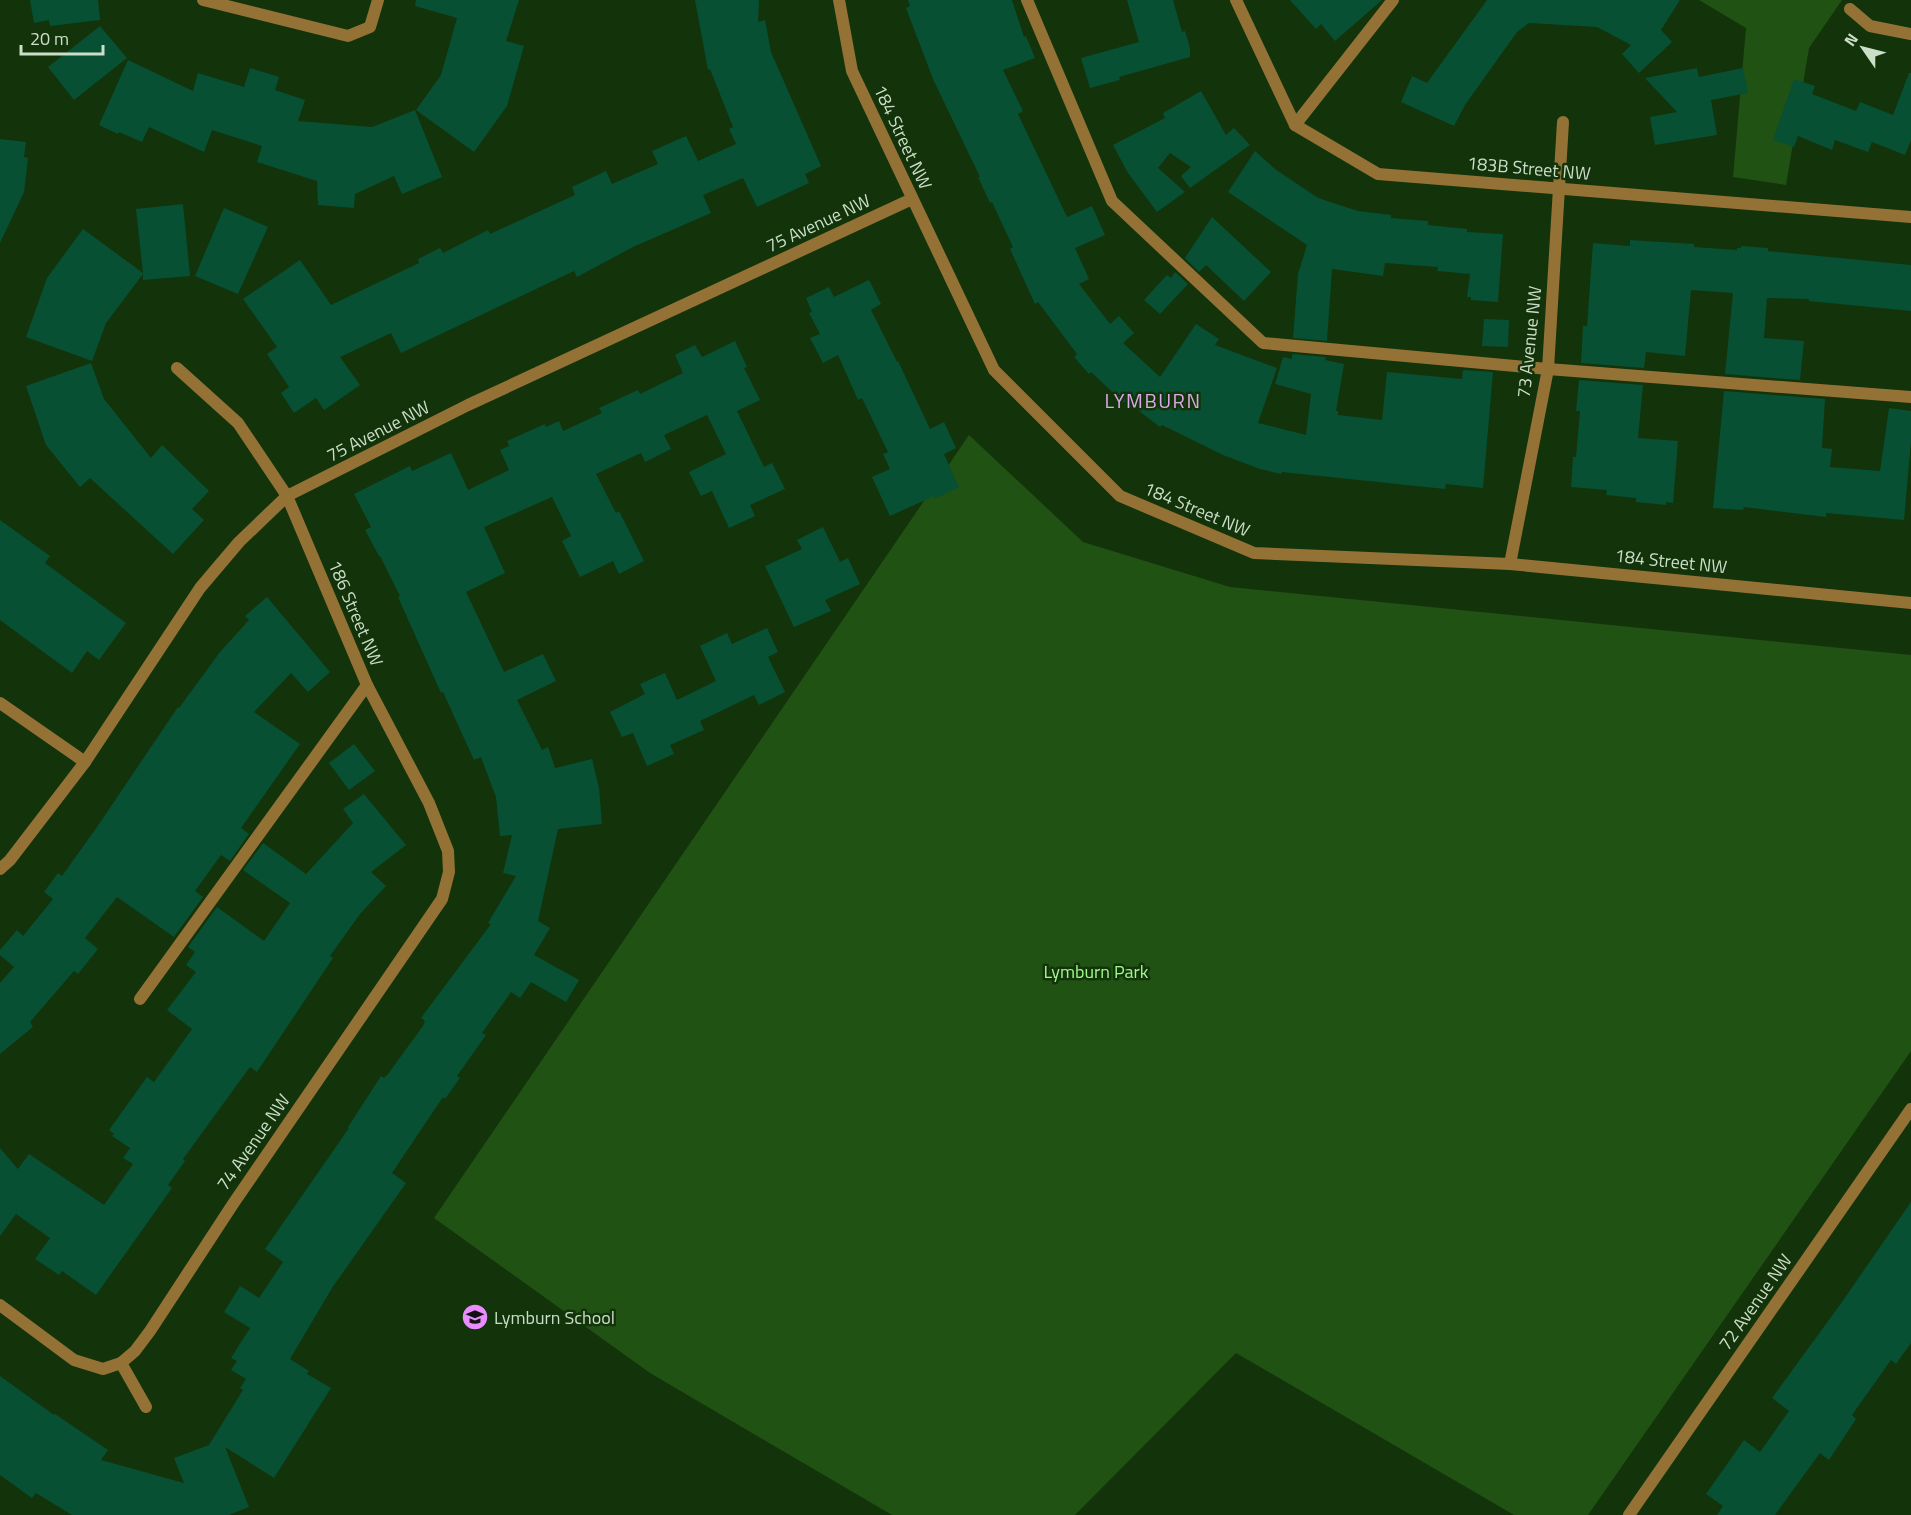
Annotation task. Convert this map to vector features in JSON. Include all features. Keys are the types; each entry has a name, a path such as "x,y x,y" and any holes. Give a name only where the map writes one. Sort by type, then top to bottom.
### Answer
{"street":[{"path":"203,0 348,36 370,27 378,0"},
{"name":"184 Street NW","path":"839,0 852,71 994,370 1119,496 1254,553 1510,564 1911,603"},
{"path":"1027,0 1112,201 1263,344 1911,397"},
{"path":"1236,0 1295,125 1393,0"},
{"path":"1851,9 1870,26 1911,34"},
{"name":"73 Avenue NW","path":"1510,564 1548,369 1563,122"},
{"name":"183B Street NW","path":"1295,125 1377,174 1911,217"},
{"name":"75 Avenue NW","path":"0,868 10,860 85,762 200,588 239,542 287,496 468,405 912,199"},
{"name":"186 Street NW","path":"177,368 238,423 287,496 367,685 429,803 447,851 449,872 442,899"},
{"path":"140,999 367,685"},
{"path":"0,703 85,762"},
{"name":"74 Avenue NW","path":"121,1363 135,1351 150,1331 232,1204 442,899"},
{"name":"72 Avenue NW","path":"1629,1515 1911,1109"},
{"path":"0,1305 74,1360 103,1369 121,1363 146,1407"}],"green space":[{"path":"1699,0 1842,0 1809,48 1786,185 1733,177 1746,28"},
{"name":"Lymburn Park","path":"969,435 1083,542 1230,587 1911,655 1911,1051 1588,1515 1514,1515 1236,1353 1075,1515 892,1515 650,1373 434,1218"}],"building":[{"path":"30,0 98,0 100,20 50,26 49,20 34,23"},
{"path":"416,0 519,0 506,41 524,46 507,106 474,152 416,110 441,75 457,18 415,6"},
{"path":"695,0 759,0 758,22 765,20 771,52 821,166 805,174 809,183 757,207 743,178 703,195 711,213 633,247 577,277 574,271 401,353 391,333 340,357 360,385 324,410 316,398 294,413 281,393 289,387 267,354 277,347 243,299 300,260 331,305 419,263 418,259 440,248 443,253 488,230 490,234 575,195 572,187 606,171 612,184 658,164 652,151 686,136 698,161 736,144 729,129 733,127 710,69 708,70"},
{"path":"908,0 1012,0 1024,37 1026,36 1035,58 1003,70 1023,111 1018,114 1067,217 1092,206 1105,235 1075,248 1089,279 1079,284 1110,324 1119,316 1134,333 1123,343 1160,377 1196,324 1219,339 1215,345 1277,368 1258,423 1306,435 1311,394 1275,384 1283,357 1292,359 1292,354 1326,357 1325,360 1344,364 1336,411 1338,415 1382,420 1387,372 1462,379 1463,370 1493,372 1483,488 1446,484 1445,489 1282,472 1281,474 1260,469 1223,455 1162,425 1160,427 1126,401 1124,403 1091,372 1089,374 1074,357 1077,354 1038,302 1035,304 1010,249 1013,247 992,202 990,203 933,79 906,8 910,6"},
{"path":"1127,0 1173,0 1182,32 1185,31 1190,57 1119,77 1120,80 1090,88 1081,58 1139,42"},
{"path":"1290,0 1382,0 1335,41 1321,24 1316,29"},
{"path":"1487,0 1680,0 1661,30 1672,42 1639,73 1622,54 1631,45 1597,27 1529,23 1517,32 1465,105 1454,126 1401,102 1412,76 1427,83"},
{"path":"100,26 127,58 74,100 48,67"},
{"path":"128,60 193,91 198,73 244,87 250,68 279,77 275,90 305,100 298,121 372,127 415,110 442,177 402,194 394,176 355,194 354,208 318,205 317,181 257,162 262,146 212,130 204,152 149,127 142,142 119,132 118,134 99,125"},
{"path":"1697,68 1699,77 1743,68 1748,93 1711,100 1717,135 1655,145 1650,117 1677,112 1645,78"},
{"path":"1909,73 1911,73 1911,140 1905,155 1872,142 1868,152 1835,140 1832,150 1798,136 1794,147 1773,140 1794,79 1815,86 1812,94 1856,111 1860,102 1893,115"},
{"path":"1201,91 1226,135 1234,128 1250,145 1190,188 1181,176 1191,167 1170,153 1158,168 1185,192 1157,212 1128,173 1113,145 1165,118 1163,113"},
{"path":"0,139 26,142 24,157 28,158 24,192 0,243"},
{"path":"1255,151 1275,169 1318,198 1358,211 1391,215 1391,218 1428,221 1428,225 1467,229 1467,232 1503,234 1498,302 1471,300 1471,297 1467,297 1470,274 1437,271 1438,267 1385,263 1383,276 1332,269 1327,341 1293,338 1298,274 1307,245 1228,192"},
{"path":"183,204 190,276 143,280 143,274 106,323 92,361 26,337 47,278 83,229 143,273 136,209"},
{"path":"224,208 268,227 238,294 195,276"},
{"path":"1212,217 1271,272 1244,301 1206,265 1199,272 1185,258"},
{"path":"1630,240 1694,244 1694,247 1737,250 1741,246 1768,248 1768,251 1911,265 1911,311 1809,301 1809,299 1767,298 1764,338 1804,341 1800,380 1725,374 1733,293 1691,290 1685,356 1646,352 1644,368 1581,363 1583,326 1587,326 1593,243 1630,246"},
{"path":"1175,272 1188,284 1160,314 1144,300 1167,275 1171,278"},
{"path":"869,280 881,304 871,310 930,429 944,422 956,448 944,454 959,487 890,516 872,477 890,469 883,454 888,452 862,398 858,400 838,355 823,363 810,338 820,334 809,313 812,312 806,298 829,287 834,297"},
{"path":"1484,319 1509,320 1508,347 1482,346"},
{"path":"735,341 747,367 744,368 760,400 737,411 764,467 772,463 785,489 750,505 755,516 729,528 712,491 701,496 689,472 726,454 707,415 664,435 671,449 645,462 641,453 596,474 616,513 619,511 644,561 619,574 613,561 580,577 562,541 571,536 552,497 484,527 505,573 466,592 504,672 543,654 556,681 517,700 542,750 548,747 555,768 592,759 599,788 602,824 558,829 538,921 550,928 534,955 579,980 566,1002 531,982 520,998 511,992 482,1033 486,1035 457,1076 460,1078 445,1099 443,1097 392,1173 406,1183 332,1288 290,1359 309,1371 307,1374 331,1388 274,1478 225,1447 249,1507 229,1515 72,1515 36,1493 32,1498 0,1475 0,1376 108,1450 101,1460 184,1483 174,1458 209,1445 243,1390 240,1388 246,1379 231,1370 237,1361 231,1358 250,1328 224,1312 240,1286 259,1298 283,1262 265,1249 349,1128 381,1076 384,1078 388,1074 423,1026 425,1021 421,1018 491,924 488,923 516,876 503,873 512,835 500,836 496,797 481,757 474,760 443,692 441,693 398,597 400,596 365,530 371,527 354,494 410,466 412,471 451,453 468,490 509,470 500,450 509,446 507,441 545,424 546,427 559,421 563,431 602,413 599,408 638,390 640,394 683,373 675,355 695,345 702,357"},
{"path":"91,363 104,399 151,458 162,445 209,491 192,509 204,520 173,554 90,478 80,487 46,445 26,386"},
{"path":"1579,380 1643,385 1638,438 1678,441 1673,503 1666,502 1666,505 1636,502 1636,498 1606,495 1607,490 1571,487 1580,411 1576,411"},
{"path":"1724,391 1825,399 1822,448 1832,449 1830,467 1880,471 1889,408 1911,411 1911,441 1904,520 1826,513 1826,517 1744,507 1743,510 1713,508"},
{"path":"0,520 50,556 45,563 126,623 99,660 87,651 72,673 0,620"},
{"path":"823,527 840,562 848,558 860,584 825,600 831,611 794,627 765,566 802,549 797,540"},
{"path":"267,597 330,672 308,692 291,673 254,712 300,744 241,828 249,834 230,861 221,855 195,891 203,897 174,937 117,897 85,938 98,949 78,974 74,971 30,1022 33,1027 0,1054 0,983 14,967 0,955 0,950 17,930 23,936 53,899 44,892 58,873 62,876 178,707 220,652 249,620 245,616"},
{"path":"767,628 778,652 768,657 785,692 759,705 754,695 700,721 704,730 670,745 674,754 647,766 633,733 622,737 610,712 645,694 640,684 665,673 677,700 716,681 700,646 727,633 732,644"},
{"path":"354,744 375,771 349,790 329,763"},
{"path":"364,794 406,845 371,872 386,886 360,914 330,956 333,958 257,1072 250,1067 183,1159 185,1161 168,1185 172,1188 96,1295 62,1271 59,1275 35,1259 50,1238 16,1214 0,1236 0,1148 18,1169 29,1154 104,1205 133,1164 123,1158 130,1148 112,1136 114,1134 109,1130 147,1077 154,1082 192,1029 167,1010 196,972 186,965 195,952 188,947 217,907 264,941 290,903 243,870 263,843 306,874 353,823 343,809"},
{"path":"1911,1202 1911,1343 1896,1364 1891,1360 1852,1415 1856,1419 1829,1460 1820,1453 1775,1515 1717,1515 1723,1506 1706,1494 1744,1440 1760,1452 1789,1411 1772,1398"}],"place":[{"name":"Lymburn School","path":"475,1317"}],"district":[{"name":"LYMBURN","path":"1153,400"}]}
